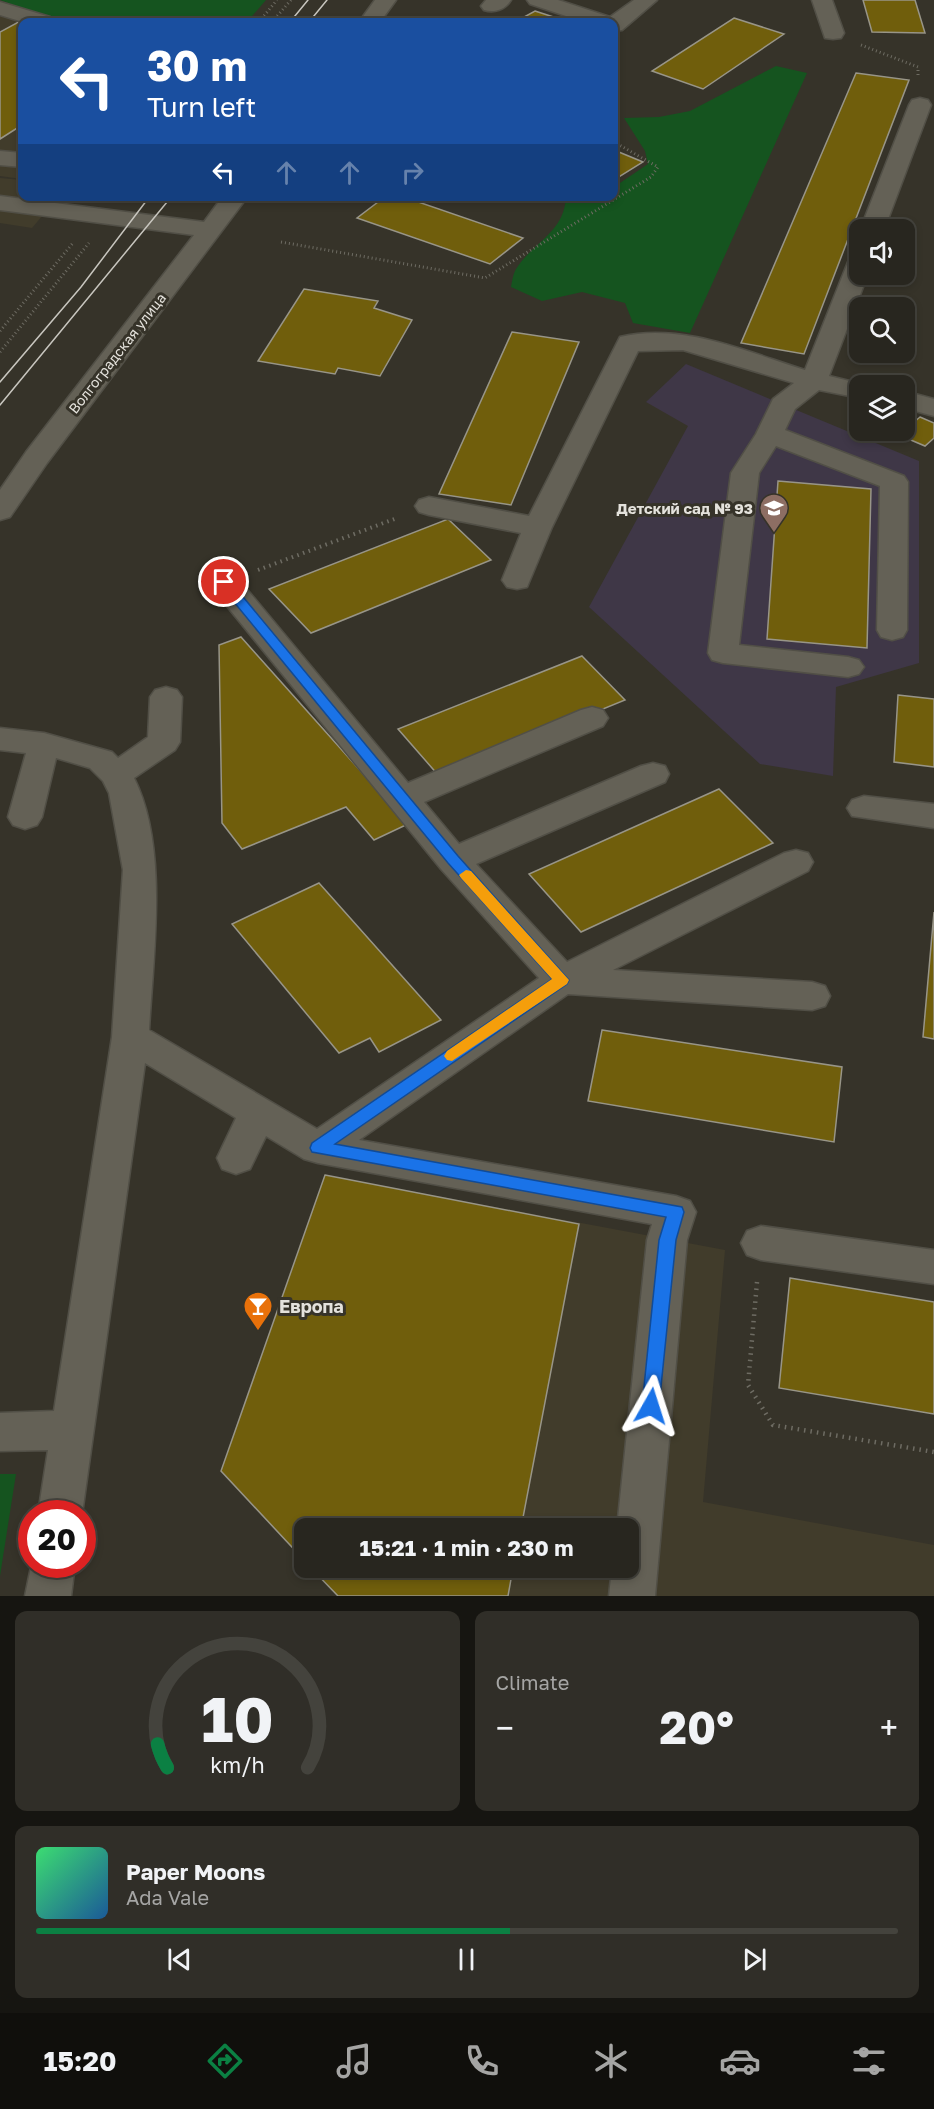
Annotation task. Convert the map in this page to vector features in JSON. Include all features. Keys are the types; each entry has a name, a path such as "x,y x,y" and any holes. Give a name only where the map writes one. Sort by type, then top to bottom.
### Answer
{"street":[{"path":"372,18 386,0"},
{"path":"537,0 591,18"},
{"path":"618,22 647,0"},
{"path":"822,0 833,33"},
{"path":"0,8 30,18"},
{"path":"876,219 920,105"},
{"path":"0,158 18,160"},
{"name":"Волгоградская улица","path":"0,511 36,458 232,201"},
{"path":"0,202 211,230"},
{"path":"848,667 723,653 745,473 770,434 783,405 814,381 851,285"},
{"path":"517,580 538,528 628,343 685,342 814,381 849,388"},
{"path":"915,402 934,408"},
{"path":"770,434 894,482 892,630"},
{"path":"429,506 538,528"},
{"path":"224,582 453,860 562,980 812,996"},
{"path":"116,775 164,742 166,696"},
{"path":"402,798 592,718"},
{"path":"0,739 44,744 101,760 116,775 125,793 140,870 130,1037 62,1500"},
{"path":"25,817 44,744"},
{"path":"453,860 653,774"},
{"path":"864,808 934,816"},
{"path":"318,1148 562,980 796,862"},
{"path":"130,1037 318,1148 676,1212 668,1240 632,1596"},
{"path":"236,1158 258,1113"},
{"path":"761,1243 934,1267"},
{"path":"0,1432 72,1430"},
{"path":"48,1596 51,1578"}],"path":[{"path":"262,18 277,0"},
{"path":"275,18 291,0"},
{"path":"833,33 918,67 920,105"},
{"path":"618,144 658,167 651,177 618,197"},
{"path":"282,242 485,278 612,201"},
{"path":"0,352 112,217"},
{"path":"0,331 41,280"},
{"path":"224,582 429,506"},
{"path":"761,1243 748,1385 773,1425 934,1452"}],"shaded area":[{"path":"0,2 49,18 18,18 18,178 0,176"},
{"path":"0,178 18,180 18,201 55,201 32,228 0,223"},
{"name":"Детский сад № 93","path":"686,364 849,432 849,441 871,441 919,461 919,663 836,687 833,776 760,764 589,607 688,426 646,402"},
{"path":"325,1175 725,1250 703,1502 934,1545 934,1596 338,1596 321,1578 639,1578 639,1518 294,1518 294,1549 221,1471"}],"green space":[{"path":"0,0 266,0 250,18 50,18"},
{"path":"776,66 807,73 690,333 633,323 625,303 582,292 542,301 511,287 516,269 560,220 565,201 618,201 618,184 648,164 645,151 624,118 659,117 690,111"},
{"path":"0,1474 16,1474 0,1576"}],"building":[{"path":"863,0 915,0 925,33 872,32"},
{"path":"535,11 557,18 522,18"},
{"path":"734,18 784,34 703,89 652,71"},
{"path":"18,22 18,128 0,139 0,32"},
{"path":"856,73 909,80 856,219 849,219 849,237 804,354 741,343"},
{"path":"618,152 643,162 618,178"},
{"path":"379,201 416,201 523,238 490,264 357,218"},
{"path":"304,289 378,301 374,308 412,320 380,376 338,368 335,374 258,361"},
{"path":"512,332 579,342 511,505 439,494"},
{"path":"920,417 934,423 934,438 925,446 913,441 915,441 915,421"},
{"path":"778,481 871,489 867,648 767,639"},
{"path":"448,519 491,560 311,633 269,589"},
{"path":"241,637 408,824 374,840 346,807 242,849 222,823 219,645"},
{"path":"582,656 625,700 439,776 398,729"},
{"path":"898,695 934,699 934,767 894,762"},
{"path":"719,789 773,843 581,932 529,874"},
{"path":"319,883 441,1020 379,1052 370,1038 339,1053 232,924"},
{"path":"934,912 934,1039 923,1037"},
{"path":"602,1030 842,1067 834,1142 588,1101"},
{"path":"325,1175 579,1224 523,1518 294,1518 294,1549 221,1471"},
{"path":"790,1278 934,1302 934,1414 779,1388"},
{"path":"321,1578 511,1578 508,1596 338,1596"}],"tram line":[{"path":"293,18 308,0"},
{"path":"312,18 327,0"},
{"path":"0,382 81,287 146,201"},
{"path":"0,405 168,201"}],"slow traffic":[{"path":"452,1056 562,980 466,875"}],"place":[{"name":"Детский сад № 93","path":"774,534"},
{"name":"Европа","path":"258,1332"}],"route":[{"path":"224,582 453,860 562,980 318,1148 676,1212 668,1240 651,1406"}]}
